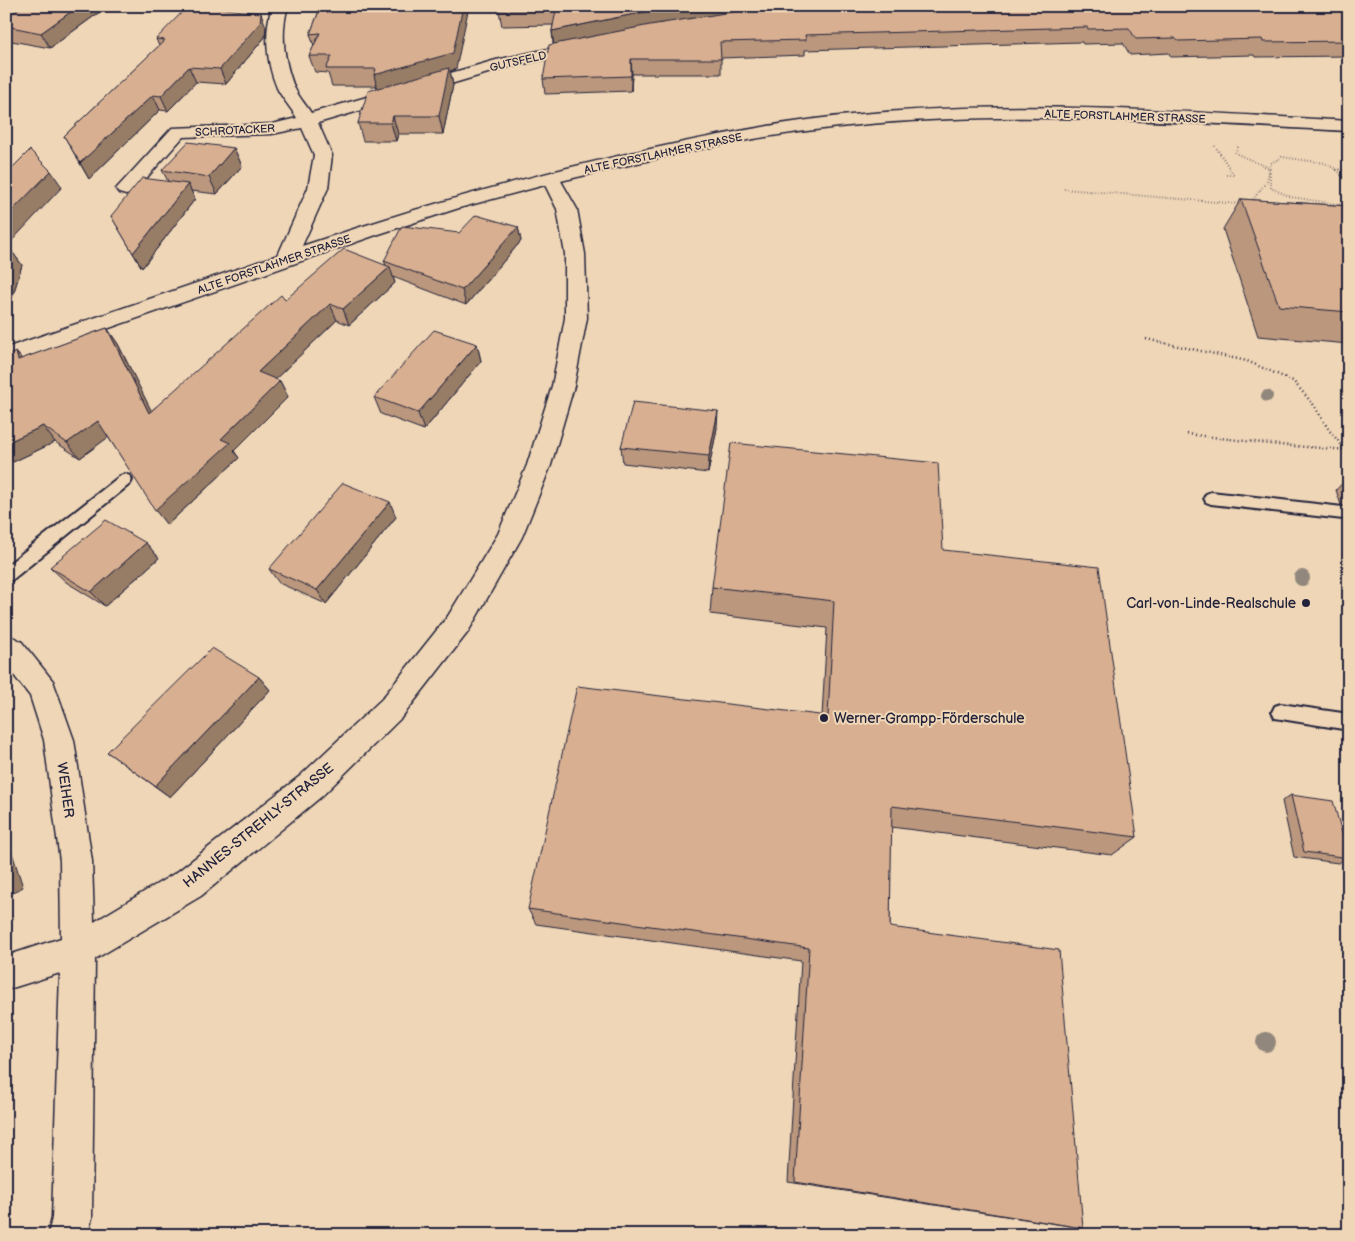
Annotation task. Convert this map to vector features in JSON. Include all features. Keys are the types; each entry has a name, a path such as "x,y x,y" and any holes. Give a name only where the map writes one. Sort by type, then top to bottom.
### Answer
{"street":[{"path":"280,6 275,23 276,52 286,88 308,121 323,155 318,188 287,258"},
{"name":"GUTSFELD","path":"308,121 348,107 502,64 604,42"},
{"name":"ALTE FORSTLAHMER STRASSE","path":"6,356 66,337 287,258 428,211 550,177 741,135 849,120 947,115 1092,112 1349,126"},
{"name":"SCHROTACKER","path":"126,189 178,132 272,129 308,121"},
{"name":"HANNES-STREHLY-STRASSE","path":"6,973 78,950 189,884 311,786 392,708 458,624 509,537 538,465 564,386 576,318 574,254 566,210 550,177"},
{"name":"WEIHER","path":"6,646 12,650 43,690 59,740 76,861 78,950"},
{"path":"68,1235 72,1218 78,950"}],"lane":[{"path":"6,575 126,480"},
{"path":"1211,498 1344,513"},
{"path":"1281,712 1349,722"}],"path":[{"path":"1198,118 1234,175 1226,175"},
{"path":"1238,145 1235,153 1269,168"},
{"path":"1064,189 1249,205 1267,181 1271,163 1282,156 1325,163 1337,170 1349,185"},
{"path":"1269,168 1271,188 1291,197 1349,206"},
{"path":"1337,170 1349,169"},
{"path":"1146,339 1247,361 1293,382 1313,404 1329,430 1347,450 1346,465 1349,470"},
{"path":"1186,434 1278,445 1347,450"}],"building":[{"path":"23,6 79,6 41,33 6,26 6,18"},
{"path":"188,6 261,13 260,23 220,69 189,67 161,96 153,95 80,163 64,136 165,40 156,39"},
{"path":"321,6 463,6 453,53 374,75 376,69 326,69 332,56 309,56 320,33 310,34"},
{"path":"500,6 680,6 552,31 556,10 499,11"},
{"path":"769,6 1257,6 1349,12 1349,41 1263,42 1262,39 1178,41 1175,38 1136,39 1129,28 1088,29 1087,27 805,35 806,40 720,42 721,59 631,59 631,76 543,79 549,45 650,25"},
{"path":"449,68 439,116 393,116 391,123 358,123 368,91"},
{"path":"188,142 234,148 209,177 162,170"},
{"path":"30,150 51,171 6,217 6,174"},
{"path":"142,178 188,184 133,253 111,216"},
{"path":"1241,199 1349,206 1349,312 1279,306"},
{"path":"476,215 518,227 462,290 384,261 402,226 459,233"},
{"path":"6,249 10,249 6,261"},
{"path":"344,249 390,267 343,309 330,304 258,372 280,381 221,439 230,443 155,510 98,421 67,443 43,426 6,443 6,356 16,352 18,360 107,328 149,413 281,295 285,300"},
{"path":"434,330 477,344 418,413 374,397"},
{"path":"633,402 718,411 709,456 621,447"},
{"path":"731,443 938,463 943,550 1099,567 1137,837 892,806 890,927 1059,950 1083,1228 795,1182 809,948 528,909 577,686 828,716 834,601 712,587"},
{"path":"343,483 390,502 317,590 269,569"},
{"path":"106,520 146,543 91,592 50,567"},
{"path":"212,648 259,677 155,786 107,752"},
{"path":"1291,795 1333,801 1349,858 1304,852"}],"place":[{"name":"Carl-von-Linde-Realschule","path":"1306,603"},
{"name":"Werner-Grampp-Förderschule","path":"824,718"}]}
